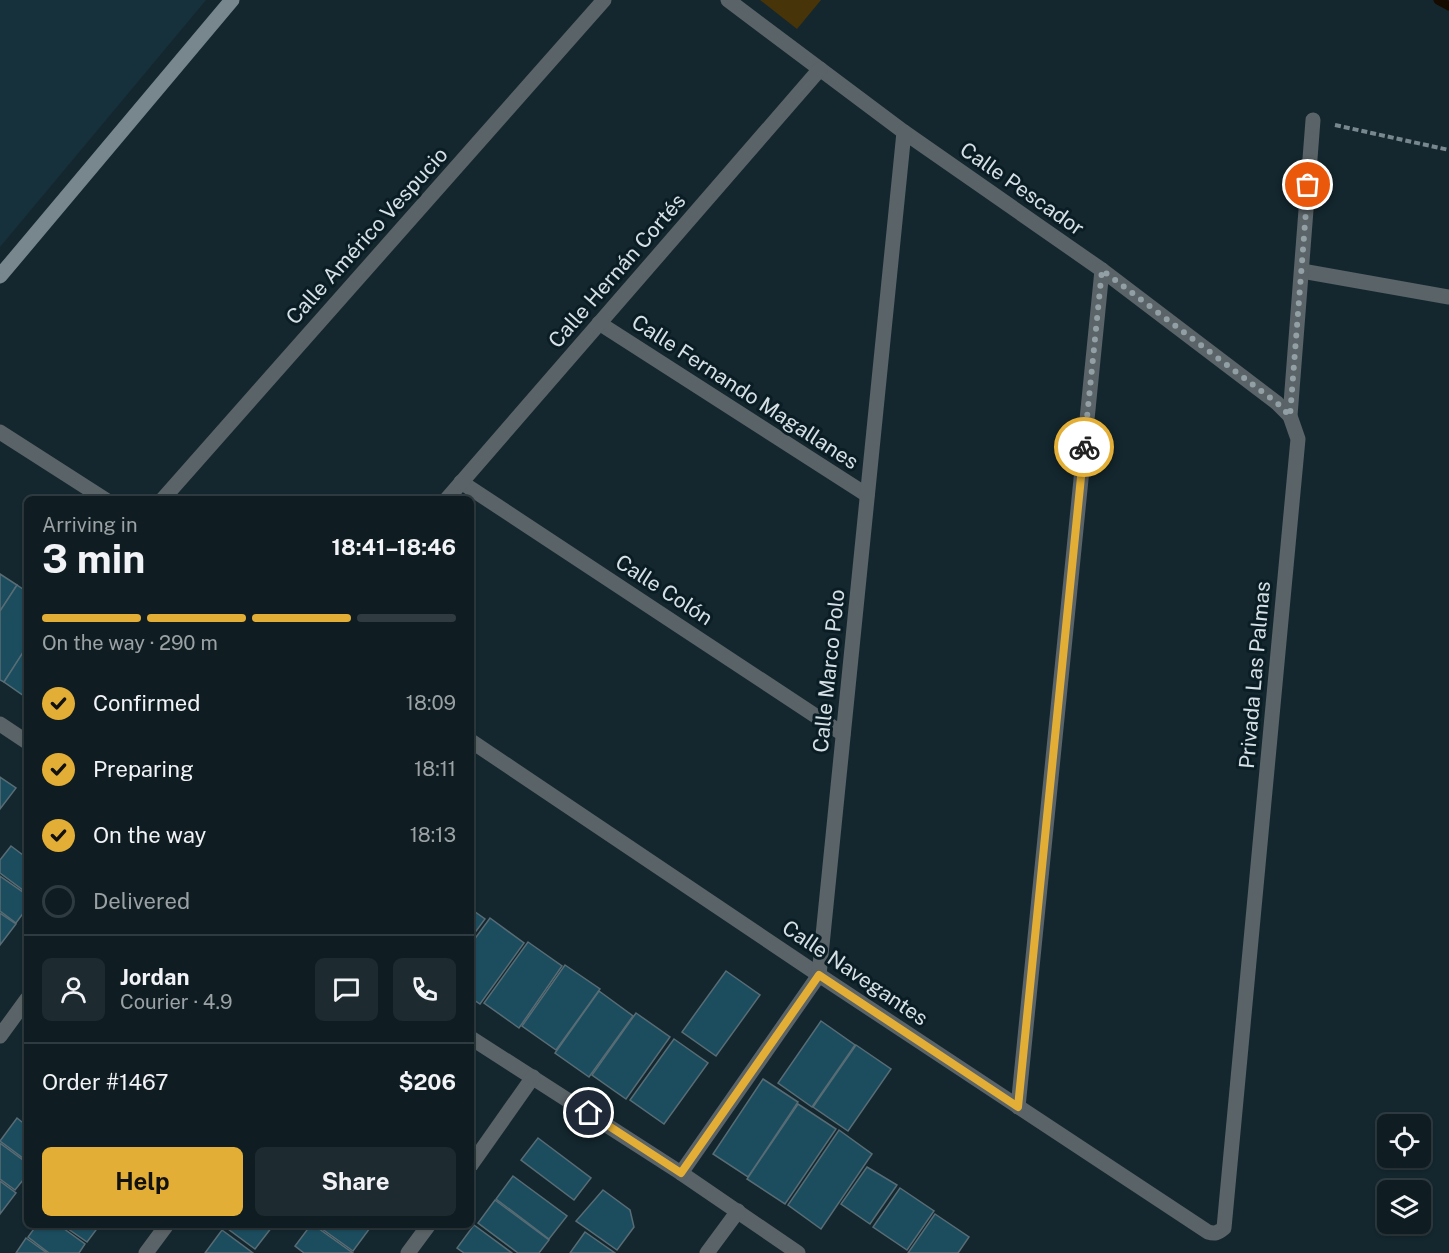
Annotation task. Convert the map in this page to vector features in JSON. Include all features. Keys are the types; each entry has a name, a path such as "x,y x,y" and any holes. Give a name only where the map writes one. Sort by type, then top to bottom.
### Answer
{"street":[{"path":"0,276 232,0"},
{"name":"Calle Américo Vespucio","path":"166,496 604,0"},
{"name":"Calle Pescador","path":"728,0 904,132 1102,270 1277,403 1290,416"},
{"name":"Calle Hernán Cortés","path":"450,496 820,69"},
{"name":"Privada Las Palmas","path":"1219,1232 1224,1228 1299,440 1290,416 1313,120"},
{"name":"Calle Marco Polo","path":"681,1173 819,975 904,132"},
{"path":"1018,1107 1102,270"},
{"path":"1302,271 1449,297"},
{"name":"Calle Fernando Magallanes","path":"599,323 867,495"},
{"path":"0,432 100,496"},
{"name":"Calle Colón","path":"462,482 843,734"},
{"path":"0,724 24,740"},
{"name":"Calle Navegantes","path":"474,743 1208,1232 1214,1234 1219,1232"},
{"path":"0,1036 24,1003"},
{"path":"474,1040 681,1173 798,1253"},
{"path":"474,1161 533,1077"},
{"path":"707,1253 738,1211"},
{"path":"146,1253 165,1228"},
{"path":"408,1253 427,1228"}],"path":[{"path":"1313,120 1449,150"}],"shaded area":[{"path":"0,0 206,0 0,247"},
{"path":"760,0 821,0 797,29"}],"building":[{"path":"0,574 17,585 0,611"},
{"path":"17,585 24,590 24,652 4,682 0,680 0,611"},
{"path":"24,651 24,696 4,682"},
{"path":"0,777 16,788 0,809"},
{"path":"11,846 24,856 24,891 0,873 0,860"},
{"path":"0,876 24,893 24,912 16,923 0,911"},
{"path":"474,911 485,919 474,934"},
{"path":"0,913 16,924 0,945"},
{"path":"490,918 524,943 480,1004 474,1000 474,940"},
{"path":"528,942 562,966 519,1028 484,1003"},
{"path":"565,965 600,989 556,1050 522,1026"},
{"path":"726,971 760,995 716,1056 682,1032"},
{"path":"599,991 633,1016 589,1077 555,1053"},
{"path":"636,1013 670,1037 626,1099 592,1075"},
{"path":"821,1021 855,1045 812,1107 778,1083"},
{"path":"674,1039 708,1063 664,1124 630,1100"},
{"path":"856,1045 891,1069 848,1131 813,1107"},
{"path":"763,1079 798,1102 748,1177 713,1154"},
{"path":"798,1104 836,1129 785,1204 747,1179"},
{"path":"17,1118 24,1124 24,1159 0,1141"},
{"path":"839,1130 872,1154 821,1229 788,1205"},
{"path":"538,1138 591,1178 574,1200 521,1160"},
{"path":"0,1143 24,1161 24,1179 15,1190 0,1179"},
{"path":"867,1167 897,1185 870,1224 841,1204"},
{"path":"513,1176 567,1216 549,1239 496,1199"},
{"path":"0,1181 16,1193 0,1214"},
{"path":"900,1188 934,1211 907,1250 873,1227"},
{"path":"603,1190 630,1210 634,1227 617,1250 576,1221"},
{"path":"495,1200 549,1240 539,1253 518,1253 478,1223"},
{"path":"935,1214 969,1237 958,1253 908,1253"},
{"path":"474,1225 512,1253 464,1253 457,1248"},
{"path":"35,1228 63,1228 85,1244 79,1253 49,1253 28,1237"},
{"path":"67,1228 98,1228 87,1242"},
{"path":"227,1228 271,1228 255,1249"},
{"path":"308,1228 318,1228 353,1253 304,1253 295,1246"},
{"path":"321,1228 370,1228 353,1251"},
{"path":"222,1230 253,1253 205,1253"},
{"path":"585,1232 615,1253 570,1253"},
{"path":"26,1238 47,1253 16,1253"}],"waterway":[{"path":"1438,0 1449,6"}],"way so far":[{"path":"1084,447 1102,270 1277,403 1290,416 1308,185"}],"route":[{"path":"589,1113 681,1173 819,975 1018,1107 1084,447"}]}
